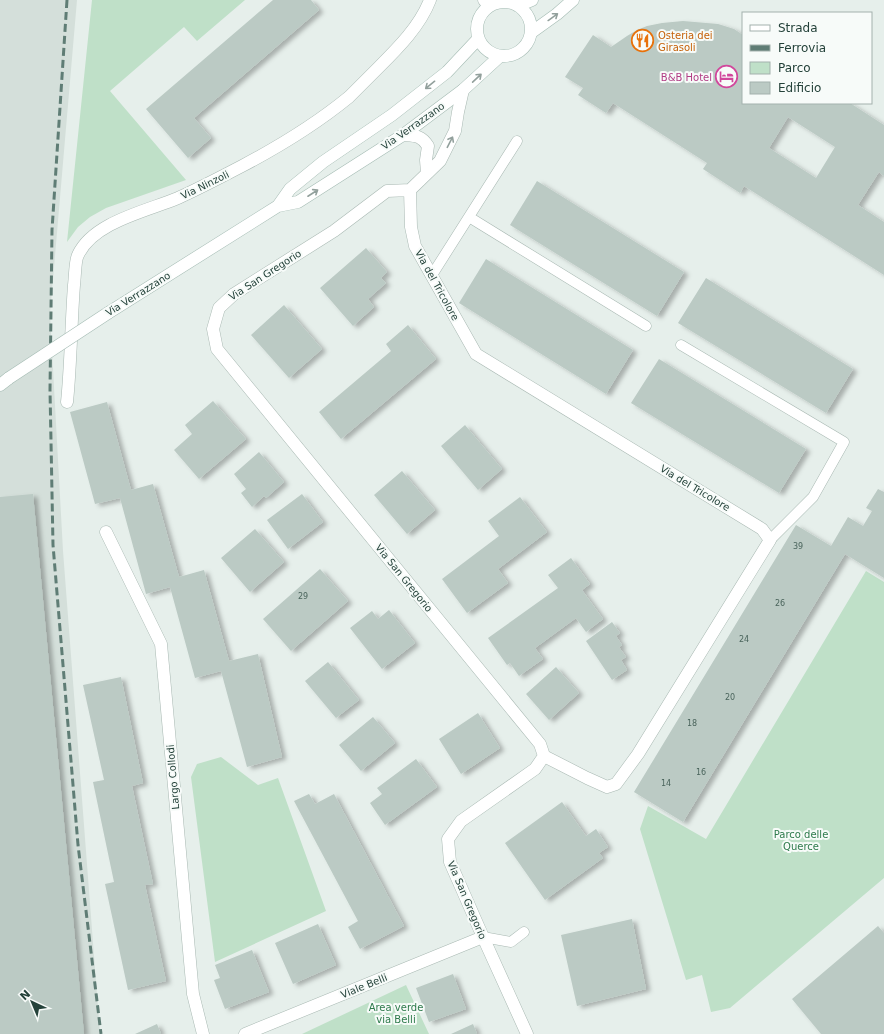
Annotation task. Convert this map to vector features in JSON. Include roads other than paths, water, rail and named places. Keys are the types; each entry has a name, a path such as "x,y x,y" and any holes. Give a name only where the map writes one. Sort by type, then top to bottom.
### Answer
{"street":[{"name":"Via Ninzoli","path":"67,402 72,307 77,256 88,240 108,224 178,198 216,180 269,152 323,117 349,96 397,50 417,23 430,0"},
{"path":"518,6 532,0"},
{"path":"532,32 573,0"},
{"path":"504,2 518,6 524,10 531,24 532,32 526,46 521,51 507,57 490,53 483,47 478,39 477,32 477,24 487,3 504,2"},
{"name":"Via Verrazzano","path":"278,206 290,189 323,162 392,115 447,72 478,39"},
{"name":"Via Verrazzano","path":"5,382 108,313 278,206 298,202 403,135 463,90 499,56"},
{"path":"410,190 440,161 455,131 463,90"},
{"path":"403,135 417,136 424,140 428,146 426,160 427,173"},
{"name":"Via del Tricolore","path":"410,190 411,227 415,246 476,354 762,529 770,540"},
{"name":"Via San Gregorio","path":"410,190 387,191 334,231 234,294 219,308 213,329 217,349 540,744 544,756 535,769 461,821 448,839 450,862 527,1034"},
{"name":"Largo Collodi","path":"106,532 161,644 193,994 203,1034"},
{"path":"544,756 607,787 616,784 638,754 770,540"},
{"name":"Viale Belli","path":"244,1034 483,938"}],"lane":[{"path":"432,275 516,141"},
{"path":"469,216 646,326"},
{"path":"681,345 844,442 813,497 770,540"},
{"path":"483,938 511,942 524,932"}],"railway":[{"path":"67,0 52,230 50,390 53,545 78,845 101,1034"}],"place":[{"name":"Osteria dei Girasoli","path":"643,41"},
{"name":"B&B Hotel","path":"727,77"}],"park label":[{"name":"Parco delle Querce","path":"801,840"},
{"name":"Area verde via Belli","path":"396,1012"}]}
